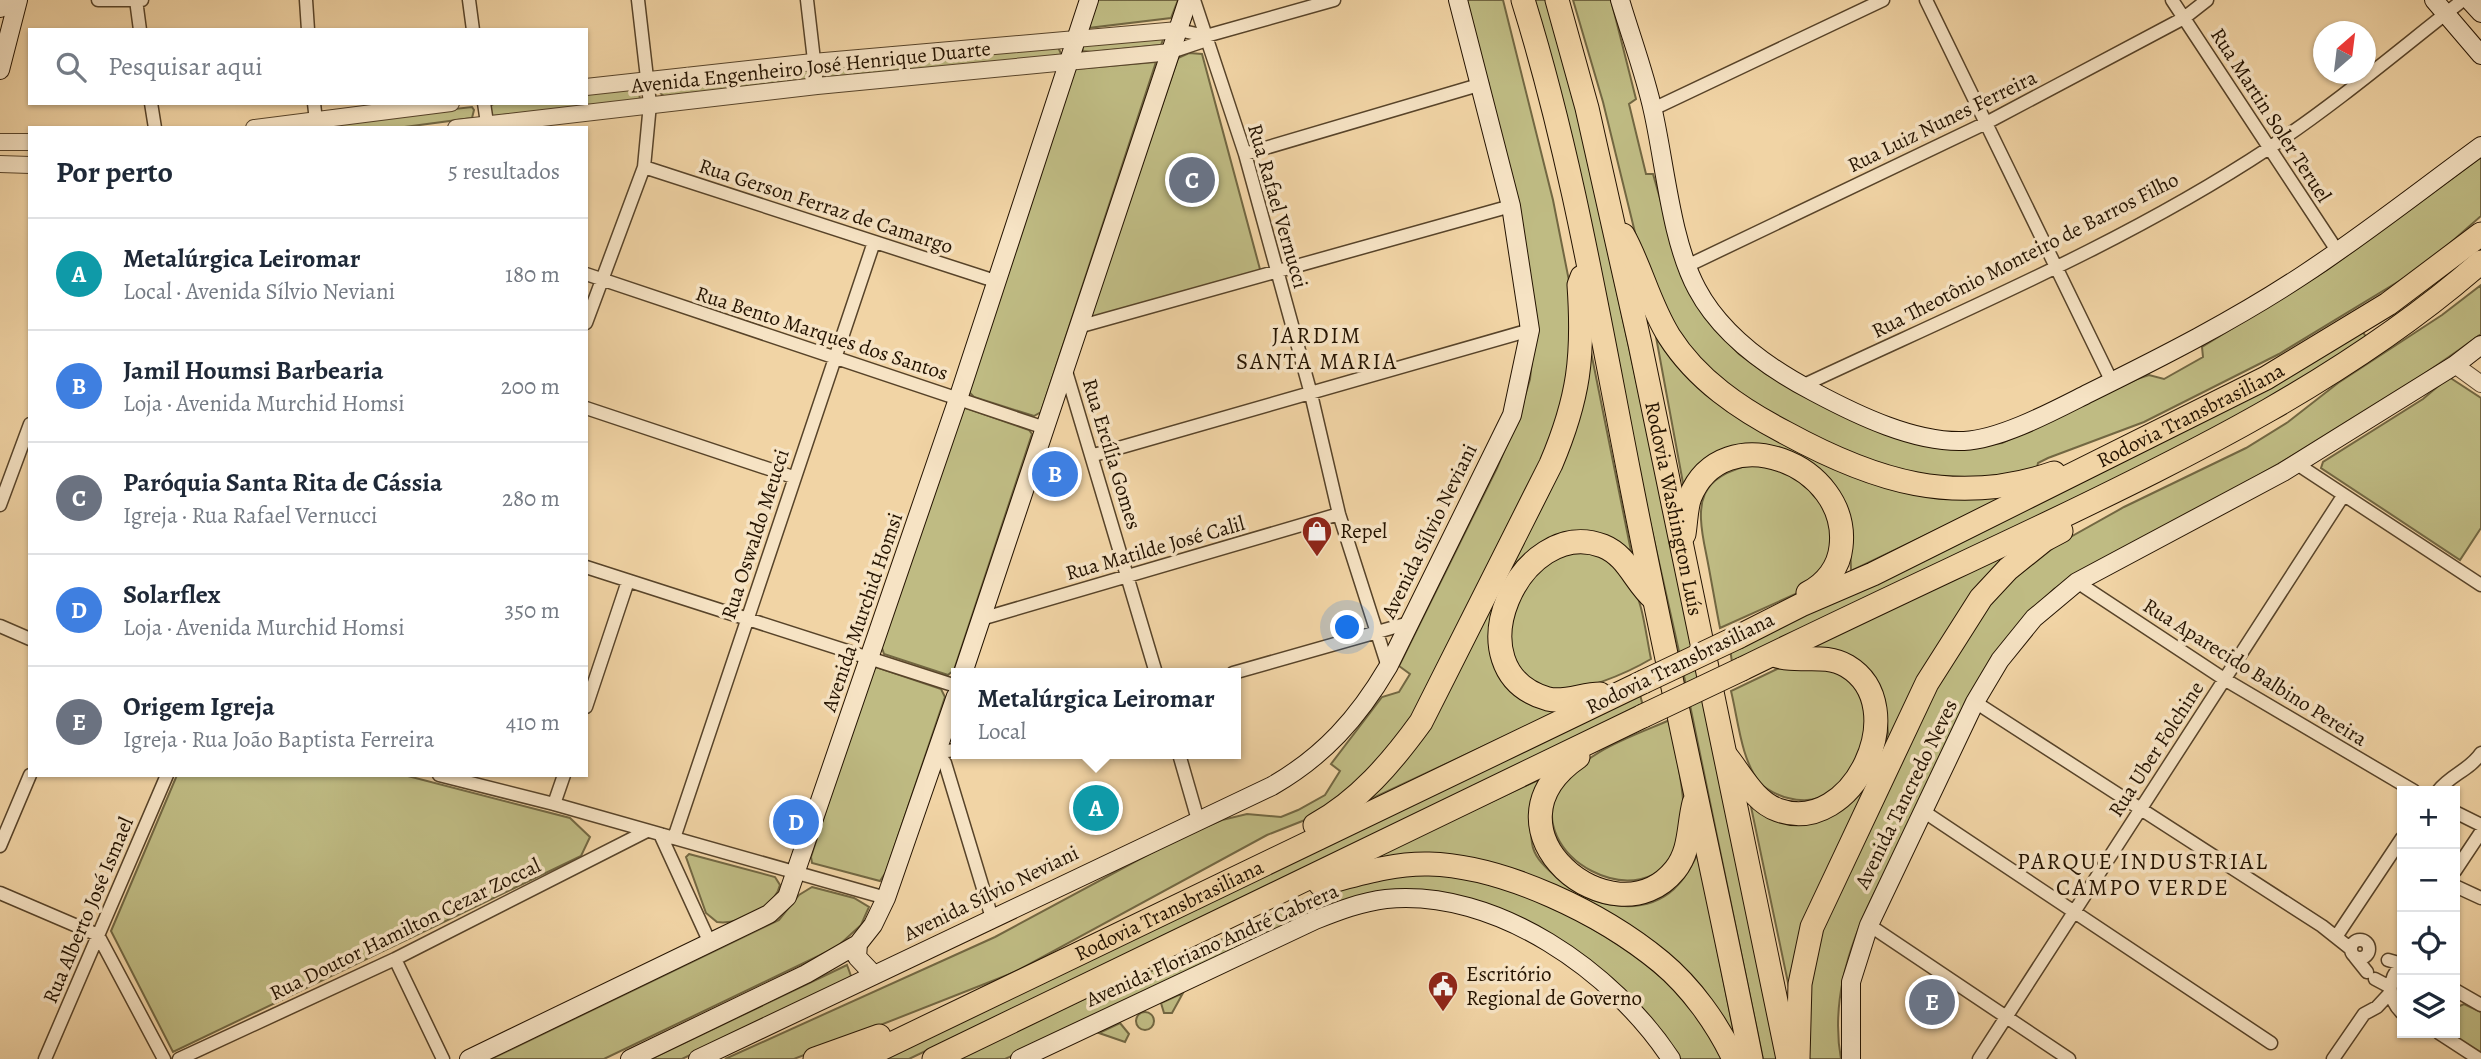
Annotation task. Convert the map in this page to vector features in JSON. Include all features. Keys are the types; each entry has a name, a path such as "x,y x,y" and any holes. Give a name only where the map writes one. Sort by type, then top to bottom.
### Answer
{"highway":[{"name":"Rodovia Washington Luís","path":"1523,0 1541,59 1587,265 1751,1059"},
{"name":"Rodovia Washington Luís","path":"1558,0 1587,108 1610,210 1788,1059"},
{"path":"1610,210 1638,262 1652,304 1669,337 1720,393 1797,440 1846,464 1890,481 1966,489 2008,485 2084,462 2104,459"},
{"name":"Rodovia Transbrasiliana","path":"860,1059 1801,605 1873,574 2266,378 2388,304 2481,234"},
{"path":"1252,868 1274,849 1335,814 1365,788 1396,756 1440,689 1564,432 1583,349 1579,285 1587,265"},
{"name":"Rodovia Transbrasiliana","path":"934,1059 1771,654 2132,483 2234,431 2327,374 2475,270"},
{"path":"1682,551 1690,498 1699,481 1712,468 1728,458 1748,454 1768,455 1788,464 1815,479 1829,492 1839,509 1843,531 1840,553 1832,572 1817,588 1807,593 1801,605"},
{"path":"1798,1059 1800,984 1812,927 1944,654 1981,597 2008,569 2044,540 2096,513 2132,483"},
{"path":"1614,695 1597,694 1550,700 1531,692 1514,680 1503,663 1498,643 1500,622 1519,579 1531,562 1546,551 1584,541 1618,555 1642,589 1657,602"},
{"path":"1724,752 1757,796 1777,810 1796,814 1814,812 1832,805 1846,794 1868,755 1877,714 1873,697 1863,680 1847,667 1825,658 1783,659 1771,654"},
{"path":"1597,739 1554,779 1540,813 1540,833 1556,863 1603,891 1634,895 1650,890 1676,868 1685,852 1697,790"},
{"path":"1260,901 1284,898 1318,884 1389,866 1431,864 1508,879 1597,920 1663,964 1710,1018 1734,1059"},
{"path":"816,1059 906,1026 926,1027"}],"main road":[{"path":"0,8 2,0"},
{"path":"0,70 18,0"},
{"name":"Avenida Murchid Homsi","path":"469,1059 769,914 787,897 798,873 958,399 1089,0"},
{"path":"965,668 1188,0"},
{"name":"Avenida Sílvio Neviani","path":"698,1059 1302,768 1347,729 1388,667 1512,415 1530,330 1511,206 1458,0"},
{"path":"1620,0 1653,109 1670,204 1689,265 1696,287 1721,324 1752,354 1802,386 1862,416 1920,435 1964,441 2002,432 2112,382 2214,329 2338,252 2481,146"},
{"path":"2469,0 2481,13"},
{"path":"2440,7 2481,55"},
{"name":"Avenida Tancredo Neves","path":"1851,1059 1851,982 1868,925 1975,702 2000,660 2034,618 2077,582 2297,464 2455,365 2481,345"},
{"path":"630,1059 806,974 858,944 873,925 886,898 951,710"},
{"name":"Avenida Floriano André Cabrera","path":"1020,1059 1350,907 1387,899 1419,899 1471,909 1530,932 1572,956 1619,995 1654,1034 1671,1059"},
{"path":"858,944 857,957 874,975"}],"street":[{"path":"98,0 142,0"},
{"path":"136,0 140,28"},
{"path":"306,0 308,28"},
{"path":"469,0 473,28"},
{"path":"588,318 644,167 650,104 638,0"},
{"path":"807,0 817,86"},
{"name":"Rua Rafael Vernucci","path":"1194,0 1245,154 1311,394 1339,514 1388,667"},
{"path":"1178,30 1206,36 1334,0"},
{"path":"1653,109 1883,0"},
{"path":"1926,0 2058,265 2112,382"},
{"name":"Rua Martin Soler Teruel","path":"2172,0 2338,252"},
{"name":"Rua Luiz Nunes Ferreira","path":"1689,265 1988,122 2184,18 2207,0"},
{"name":"Rua Theotônio Monteiro de Barros Filho","path":"1802,386 2058,265 2164,210 2268,148 2361,82 2440,7 2463,0"},
{"name":"Avenida Engenheiro José Henrique Duarte","path":"588,87 814,62 1178,30"},
{"path":"1171,52 1201,42 1206,36"},
{"name":"Avenida Engenheiro José Henrique Duarte","path":"468,126 817,86 1171,52"},
{"path":"1245,154 1482,85"},
{"path":"151,105 155,126"},
{"path":"314,105 316,121"},
{"path":"273,126 435,105"},
{"path":"484,105 487,123"},
{"path":"0,142 28,142"},
{"path":"0,164 28,165"},
{"name":"Rua Gerson Ferraz de Camargo","path":"644,167 995,281"},
{"path":"1079,327 1511,206"},
{"name":"Rua Oswaldo Meucci","path":"667,836 747,621 793,477 874,242"},
{"name":"Rua Bento Marques dos Santos","path":"588,275 1045,428"},
{"path":"1094,455 1530,330"},
{"path":"2455,365 2481,384"},
{"name":"Rua Ercília Gomes","path":"1065,368 1094,455 1155,668"},
{"path":"588,409 793,477"},
{"path":"0,505 28,429"},
{"path":"2297,464 2481,585"},
{"name":"Rua Uber Folchine","path":"1979,1059 2343,495"},
{"name":"Rua Matilde José Calil","path":"981,619 1339,514"},
{"path":"588,568 951,684"},
{"path":"588,701 628,581"},
{"name":"Rua Aparecido Balbino Pereira","path":"2077,582 2224,679 2406,786"},
{"path":"1241,671 1409,623"},
{"path":"0,626 28,638"},
{"path":"1975,702 2142,807 2322,926 2338,934 2364,941 2384,957 2397,962"},
{"path":"937,752 951,751"},
{"path":"937,752 945,763 992,918"},
{"path":"2442,786 2474,763 2481,753"},
{"path":"1180,759 1198,820"},
{"path":"0,846 29,777"},
{"name":"Rua Alberto José Ismael","path":"45,1059 166,777"},
{"path":"447,777 554,804 886,898"},
{"path":"554,804 563,777"},
{"path":"1923,811 2272,1043"},
{"path":"2460,815 2481,825"},
{"name":"Rua Doutor Hamilton Cezar Zoccal","path":"179,1059 395,959 647,831"},
{"path":"2460,864 2481,832"},
{"path":"667,836 710,943"},
{"path":"2338,934 2397,846"},
{"path":"2460,888 2481,898"},
{"path":"0,893 99,935 163,1059"},
{"path":"1868,925 2069,1059"},
{"path":"2338,934 2371,975 2390,990 2397,1004"},
{"path":"2353,953 2367,954 2364,941"},
{"path":"395,959 443,1059"},
{"path":"2333,1059 2364,1014 2377,1007 2390,990 2393,975 2397,970"},
{"path":"2461,999 2481,1006"},
{"path":"2377,1007 2397,1010"},
{"path":"2447,1038 2479,1059"}],"shaded area":[{"path":"1096,0 1178,0 1171,18 1088,28"},
{"path":"1464,0 1503,0 1553,200 1575,311 1569,382 1549,445 1409,725 1360,783 1315,816 1267,835 1015,972 794,1059 725,1059 995,937 1179,838 1222,820 1247,814 1281,817 1298,810 1325,795 1340,771 1331,764 1382,697 1399,692 1410,674 1399,666 1497,468 1519,416 1530,379 1535,332 1512,176"},
{"path":"1533,0 1549,0 1557,24 1643,411 1778,1059 1763,1059 1678,647"},
{"path":"1573,0 1611,0 1636,99 1629,104 1646,174 1653,174 1667,223 1716,330 1739,354 1766,374 1826,407 1964,447 2002,443 2137,379 2149,375 2164,379 2203,357 2202,347 2327,270 2481,157 2481,216 2424,266 2279,354 2144,422 2048,458 2038,463 2037,468 2024,472 1930,483 1787,431 1694,363 1642,261 1603,102"},
{"path":"1164,37 1161,45 1092,52 1083,51 1082,47 1087,42"},
{"path":"1058,47 1062,56 823,78 827,71"},
{"path":"1189,53 1202,54 1261,273 1090,318 1178,58"},
{"path":"1156,62 1041,412 1034,416 974,397 968,391 1075,69"},
{"path":"806,68 810,76 808,79 665,97 659,92 662,85"},
{"path":"635,88 639,89 640,101 493,116 489,113 489,107 492,105 588,105 588,93"},
{"path":"472,107 474,110 472,118 412,126 303,126"},
{"path":"2481,285 2481,334 2337,429 2238,487 2086,569 2054,589 2026,617 1880,882 1864,916 1842,986 1838,1022 1841,1059 1808,1059 1807,1006 1821,924 1939,674 1990,598 2058,544 2124,507 2246,448 2288,422 2338,383 2442,315"},
{"path":"1654,326 1668,344 1832,461 2018,491 1851,571 1848,522 1838,493 1815,472 1772,448 1685,494"},
{"path":"2362,331 2367,338 2215,433 1732,662 1730,649"},
{"path":"1590,347 1631,551 1602,537 1547,542 1494,649 1561,710 1356,806 1437,710"},
{"path":"2449,377 2481,398 2481,528 2460,560 2321,468 2323,462 2423,399"},
{"path":"963,407 1029,430 1032,434 955,668 951,668 948,675 884,654 881,645"},
{"path":"1754,464 1780,470 1814,490 1830,511 1836,528 1835,540 1826,572 1800,592 1720,628 1703,535 1702,505 1711,484 1721,476"},
{"path":"2030,543 1971,603 1791,997 1750,802 1792,825 1820,821 1843,808 1880,759 1888,733 1885,701 1865,669 1809,647"},
{"path":"1579,549 1600,556 1627,576 1640,604 1651,659 1588,686 1574,690 1550,690 1531,682 1518,669 1512,653 1510,635 1513,617 1519,598 1541,568"},
{"path":"1802,664 1834,670 1852,683 1863,703 1866,726 1862,750 1851,773 1835,790 1814,799 1788,798 1760,783 1744,751 1731,691 1777,669"},
{"path":"876,667 941,689 945,697 886,872 880,881 812,863 811,857 870,673"},
{"path":"1639,691 1643,706 909,1059 876,1059"},
{"path":"1670,720 1683,804 1683,836 1680,847 1663,869 1640,879 1616,879 1592,871 1571,856 1557,837 1552,814 1559,790 1580,765 1594,755"},
{"path":"1547,776 1532,816 1533,848 1541,862 1556,877 1582,895 1614,905 1646,904 1674,889 1685,877 1698,853 1736,1043 1694,984 1514,876 1362,862"},
{"path":"176,777 412,777 570,818 590,837 581,856 173,1052 111,931"},
{"path":"689,854 775,877 780,885 777,893 755,913 735,921 717,922 706,913 686,857"},
{"path":"1420,873 1474,879 1500,886 1560,911 1590,927 1647,965 1670,985 1694,1011 1725,1059 1678,1059 1659,1028 1613,979 1575,950 1537,928 1381,895 1005,1059 959,1059 1053,1012 1188,956 1317,893 1344,883"},
{"path":"812,887 854,898 869,907 861,925 837,947 604,1059 491,1059 779,920 799,895"},
{"path":"847,965 851,976 846,980 682,1059 651,1059"},
{"path":"1183,993 1172,1013 1164,1013 1161,1003"},
{"path":"2464,1004 2481,1012 2481,1054 2457,1038 2460,1038 2460,1006"},
{"path":"1145,1012 1151,1015 1154,1021 1151,1027 1145,1030 1139,1027 1136,1021 1139,1015"},
{"path":"1120,1023 1129,1034 1125,1042 1099,1033"}],"place":[{"name":"Paróquia Santa Rita de Cássia","path":"1192,180"},
{"name":"Jamil Houmsi Barbearia","path":"1055,474"},
{"name":"Repel","path":"1317,558"},
{"name":"Metalúrgica Leiromar","path":"1096,808"},
{"name":"Solarflex","path":"796,822"},
{"name":"Origem Igreja","path":"1932,1002"},
{"name":"Escritório Regional de Governo","path":"1443,1013"}],"district":[{"name":"JARDIM SANTA MARIA","path":"1317,348"},
{"name":"PARQUE INDUSTRIAL CAMPO VERDE","path":"2143,874"}]}
